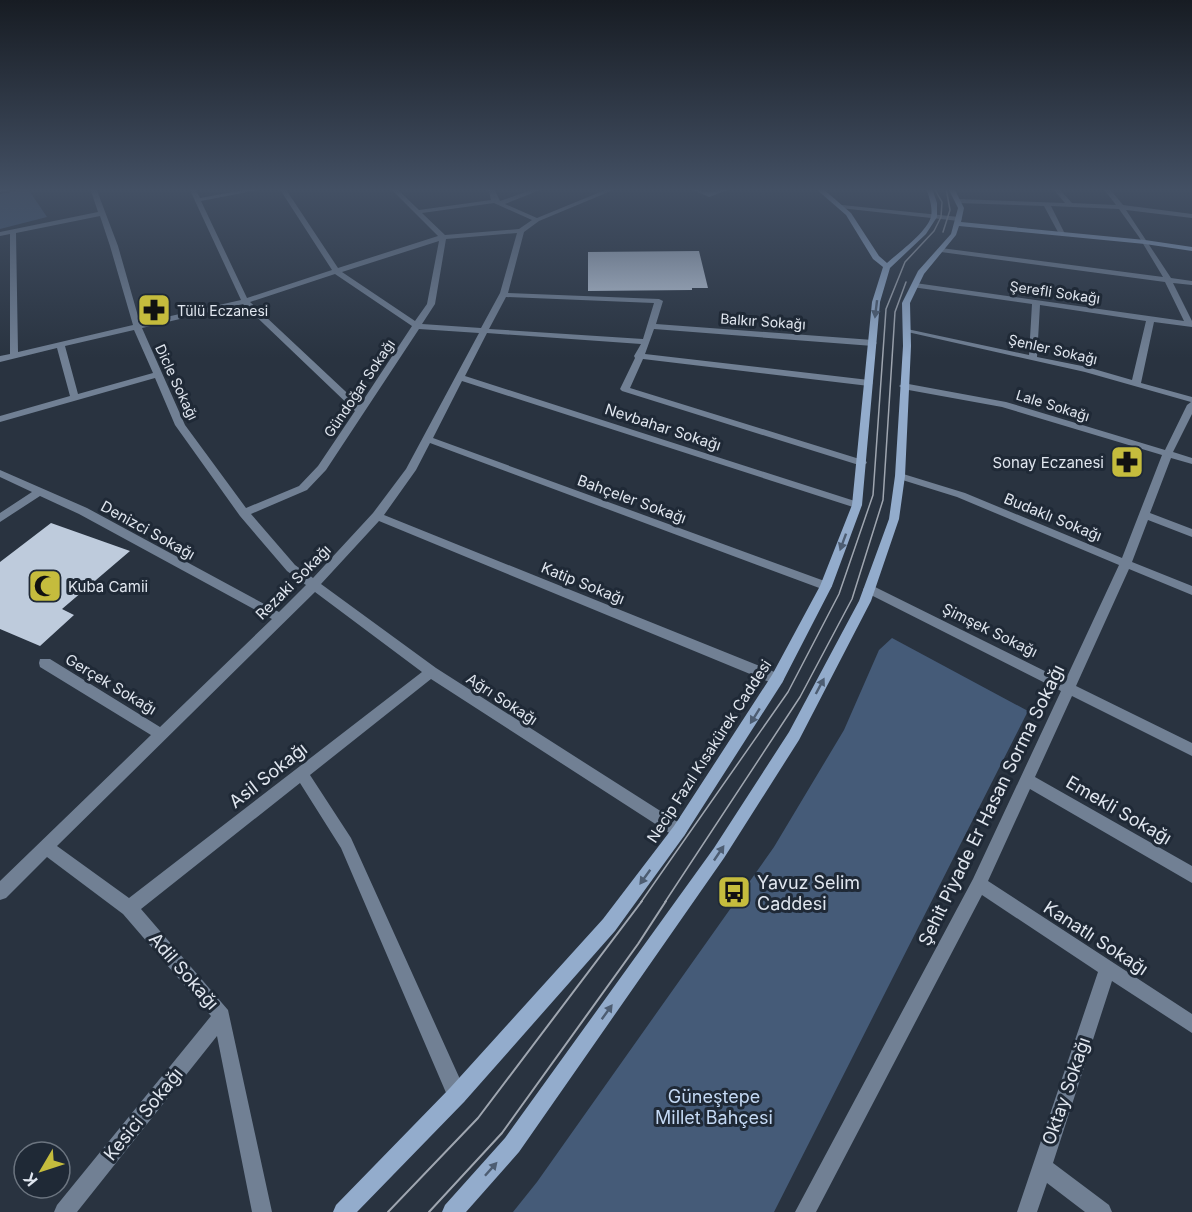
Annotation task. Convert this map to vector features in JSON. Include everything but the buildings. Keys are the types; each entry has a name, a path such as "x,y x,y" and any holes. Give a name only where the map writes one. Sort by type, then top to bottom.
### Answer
{"main road":[{"path":"868,245 876,258 887,267"},
{"name":"Necip Fazıl Kısakürek Caddesi","path":"343,1212 457,1095 609,925 679,831 777,679 826,586 857,505 876,302 887,267 911,245"},
{"path":"452,1212 512,1145 719,853 794,736 869,589 894,519 900,477 907,331 906,303 921,273 945,245"},
{"path":"1162,245 1192,249"}],"street":[{"path":"13,245 14,356"},
{"name":"Dicle Sokağı","path":"112,245 137,326 180,425 244,513 291,568 314,585"},
{"path":"219,245 245,301 360,410"},
{"path":"319,245 337,272 417,326 646,342"},
{"path":"0,359 245,301 420,245"},
{"name":"Gündoğar Sokağı","path":"244,513 303,488 321,468 431,304 442,245"},
{"name":"Rezaki Sokağı","path":"0,892 314,585 377,516 411,470 484,332 503,295 517,245"},
{"path":"1147,245 1170,279 1191,325"},
{"path":"941,250 1192,283"},
{"name":"Şerefli Sokağı","path":"915,285 1191,325"},
{"path":"503,295 659,300 646,342 625,389 862,463"},
{"path":"1033,357 1036,302"},
{"path":"1136,384 1150,320"},
{"name":"Balkır Sokağı","path":"651,326 873,344"},
{"name":"Şenler Sokağı","path":"907,331 1033,357 1192,400"},
{"path":"60,345 75,398"},
{"path":"638,356 869,383"},
{"path":"0,419 158,374"},
{"name":"Nevbahar Sokağı","path":"460,377 857,505"},
{"name":"Lale Sokağı","path":"903,386 1003,404 1192,461"},
{"name":"Şehit Piyade Er Hasan Sorma Sokağı","path":"805,1212 979,884 1126,563 1168,453 1192,405"},
{"name":"Bahçeler Sokağı","path":"427,440 826,586"},
{"name":"Denizci Sokağı","path":"0,473 83,511 279,617"},
{"name":"Budaklı Sokağı","path":"900,477 961,495 1192,591"},
{"path":"0,518 40,491"},
{"path":"1145,514 1192,533"},
{"name":"Katip Sokağı","path":"377,516 777,679"},
{"name":"Ağrı Sokağı","path":"314,585 430,672 679,831"},
{"name":"Şimşek Sokağı","path":"869,589 1192,750"},
{"name":"Gerçek Sokağı","path":"45,663 160,734"},
{"name":"Asil Sokağı","path":"129,908 430,672"},
{"path":"302,774 346,843 457,1095"},
{"name":"Emekli Sokağı","path":"1027,780 1192,875"},
{"name":"Adil Sokağı","path":"46,847 129,908 222,1016 262,1212"},
{"name":"Kanatlı Sokağı","path":"979,884 1192,1024"},
{"name":"Oktay Sokağı","path":"1027,1212 1107,970"},
{"name":"Kesici Sokağı","path":"64,1212 222,1016"},
{"path":"1041,1166 1102,1212"}],"green space":[{"name":"Güneştepe Millet Bahçesi","path":"892,638 1028,711 774,1212 513,1212 537,1182 774,847 844,730 879,650"}],"tram line":[{"path":"641,902 788,692 839,594 873,495 886,309 905,262 921,245"},
{"path":"665,902 800,697 852,599 883,500 895,312 906,282"},
{"path":"388,1212 478,1118 642,901"},
{"path":"429,1212 502,1133 638,944 666,901"}],"place":[{"name":"Tülü Eczanesi","path":"154,310"},
{"name":"Sonay Eczanesi","path":"1127,462"},
{"name":"Kuba Camii","path":"45,586"},
{"name":"Yavuz Selim Caddesi","path":"734,892"}]}
